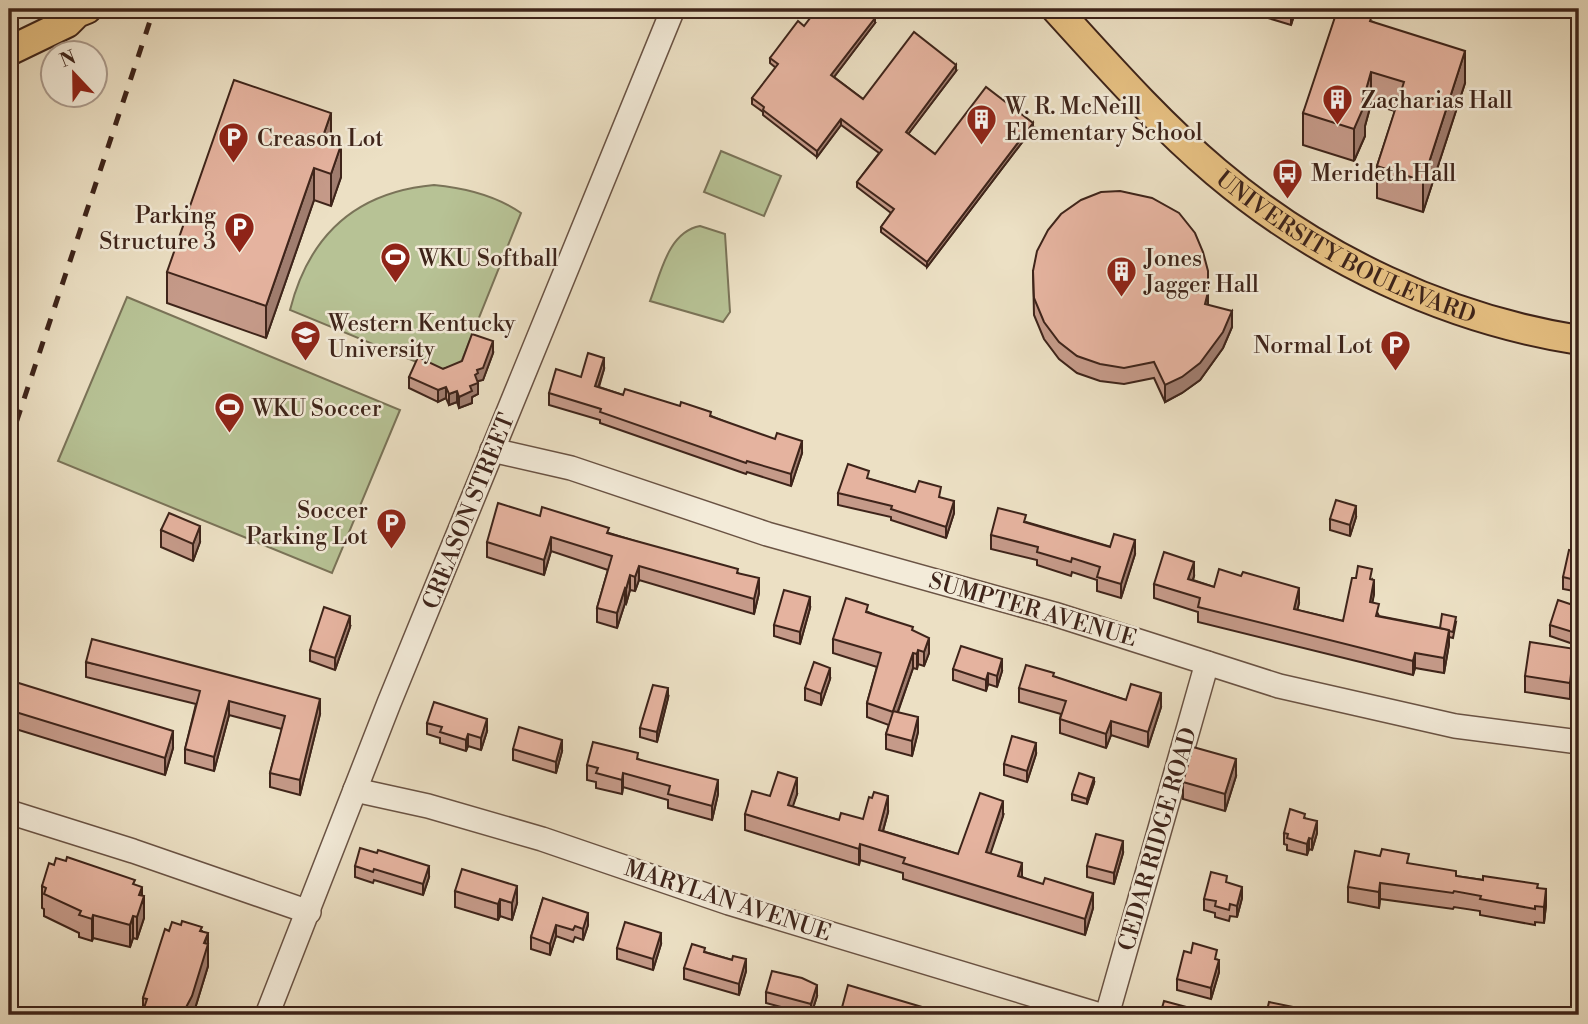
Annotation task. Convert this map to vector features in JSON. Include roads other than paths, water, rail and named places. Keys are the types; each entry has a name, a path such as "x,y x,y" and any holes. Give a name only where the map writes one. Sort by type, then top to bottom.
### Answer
{"main road":[{"name":"UNIVERSITY BOULEVARD","path":"1056,9 1188,147 1241,193 1294,230 1378,277 1447,306 1500,324 1579,340"},
{"path":"9,33 62,12 82,11"},
{"path":"9,51 67,23 82,11"}],"street":[{"name":"CREASON STREET","path":"267,1015 492,450 673,9"},
{"name":"SUMPTER AVENUE","path":"492,450 571,468 767,534 1054,614 1290,689 1425,720 1579,742"},
{"name":"CEDAR RIDGE ROAD","path":"1107,1015 1208,663"},
{"name":"MARYLAN AVENUE","path":"355,790 428,806 542,839 729,903 1100,1015"},
{"path":"9,812 115,845 309,912"}],"railway":[{"path":"9,444 154,9"}],"place":[{"name":"Zacharias Hall","path":"1338,127"},
{"name":"W. R. McNeill Elementary School","path":"982,146"},
{"name":"Creason Lot","path":"234,165"},
{"name":"Merideth Hall","path":"1288,200"},
{"name":"Parking Structure 3","path":"239,255"},
{"name":"WKU Softball","path":"395,285"},
{"name":"Jones Jagger Hall","path":"1121,298"},
{"name":"Western Kentucky University","path":"305,363"},
{"name":"Normal Lot","path":"1396,372"},
{"name":"WKU Soccer","path":"229,435"},
{"name":"Soccer Parking Lot","path":"391,550"}]}
